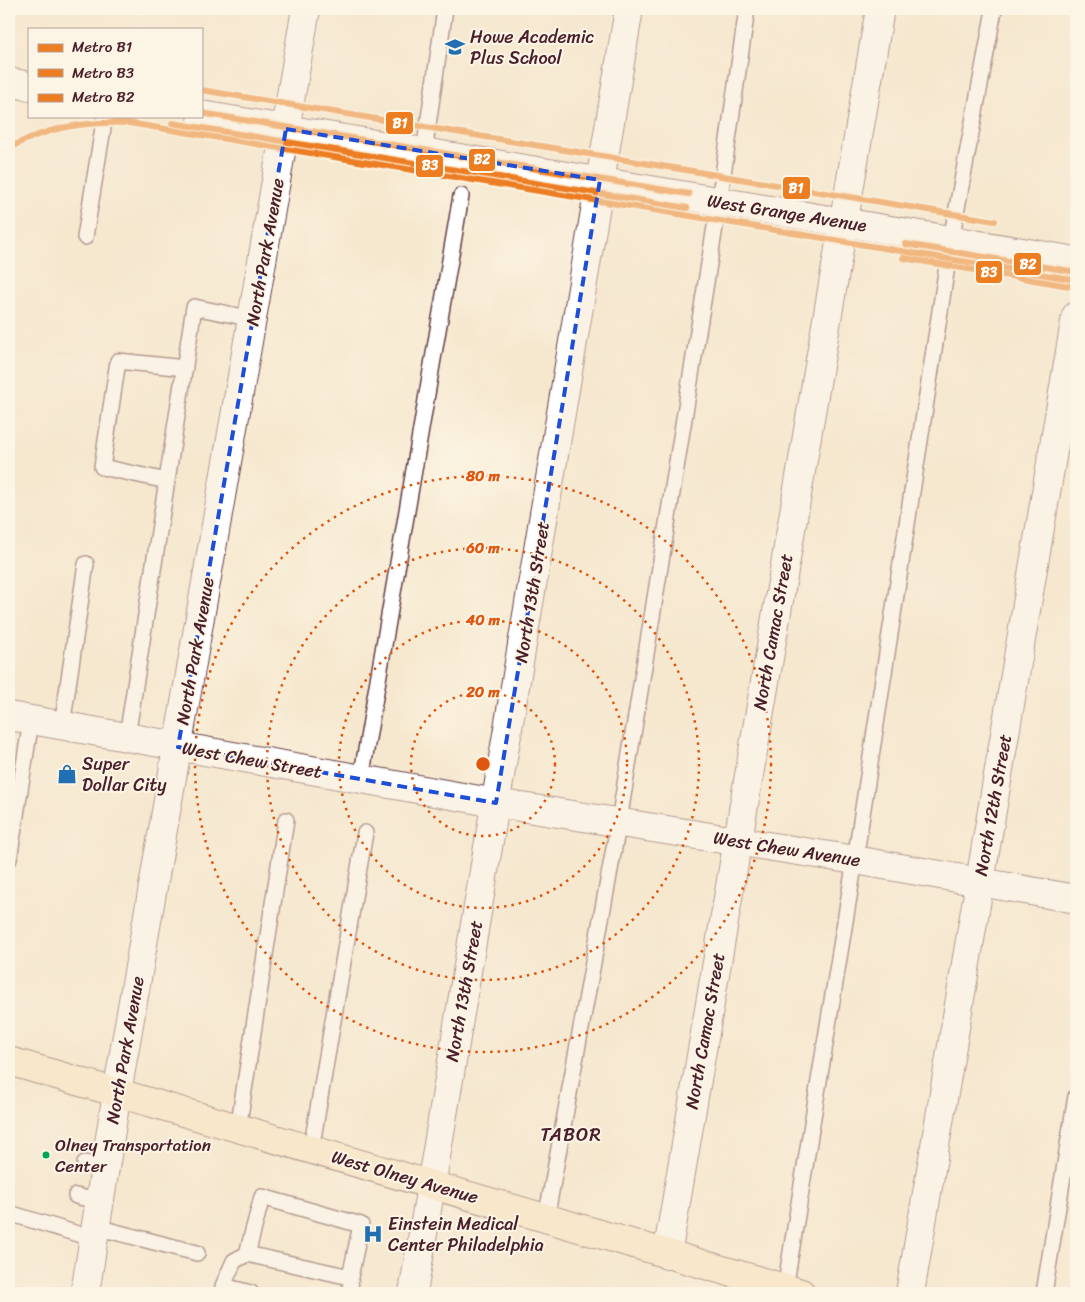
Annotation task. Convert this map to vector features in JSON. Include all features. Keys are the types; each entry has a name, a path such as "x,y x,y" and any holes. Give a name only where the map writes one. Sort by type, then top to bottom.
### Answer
{"street":[{"name":"North Park Avenue","path":"85,1293 95,1165 117,1093 306,9"},
{"name":"North 13th Street","path":"413,1293 629,9"},
{"name":"North Camac Street","path":"668,1255 880,9"},
{"path":"9,82 28,86"},
{"name":"West Grange Avenue","path":"202,115 1076,260"},
{"name":"North 12th Street","path":"910,1293 1076,316"},
{"name":"West Chew Street","path":"20,718 496,803"},
{"name":"West Chew Avenue","path":"496,803 855,860 1076,899"},
{"name":"West Olney Avenue","path":"9,1061 793,1291"}],"lane":[{"path":"424,152 445,9"},
{"path":"546,1219 618,821 719,202 747,9"},
{"path":"793,1291 855,860 951,240 994,10"},
{"path":"85,237 105,118"},
{"path":"361,779 461,196"},
{"path":"127,737 194,307 253,318"},
{"path":"167,481 102,467 118,361 185,368"},
{"path":"62,726 86,564"},
{"path":"9,860 20,718"},
{"path":"238,1128 286,820"},
{"path":"311,1150 365,833"},
{"path":"1044,1293 1076,1096"},
{"path":"251,1293 223,1286 234,1262 247,1254 262,1197 361,1225 350,1277 351,1293"},
{"path":"9,1213 92,1216 197,1254"},
{"path":"247,1254 350,1277"}],"highlighted area":[{"path":"286,129 600,180 496,803 178,747"}],"metro line":[{"name":"B1","path":"202,90 995,221"},
{"name":"B2","path":"202,113 689,194"},
{"name":"B1","path":"9,148 38,135 67,127 97,123 129,123 1076,280"},
{"name":"B3","path":"172,123 687,208"},
{"name":"B2","path":"905,244 1076,272"},
{"name":"B3","path":"903,258 1075,287"}],"place":[{"name":"Howe Academic Plus School","path":"455,47"},
{"name":"Super Dollar City","path":"67,774"},
{"name":"Olney Transportation Center","path":"46,1155"},
{"name":"Einstein Medical Center Philadelphia","path":"373,1234"}],"district":[{"name":"TABOR","path":"571,1134"}]}
